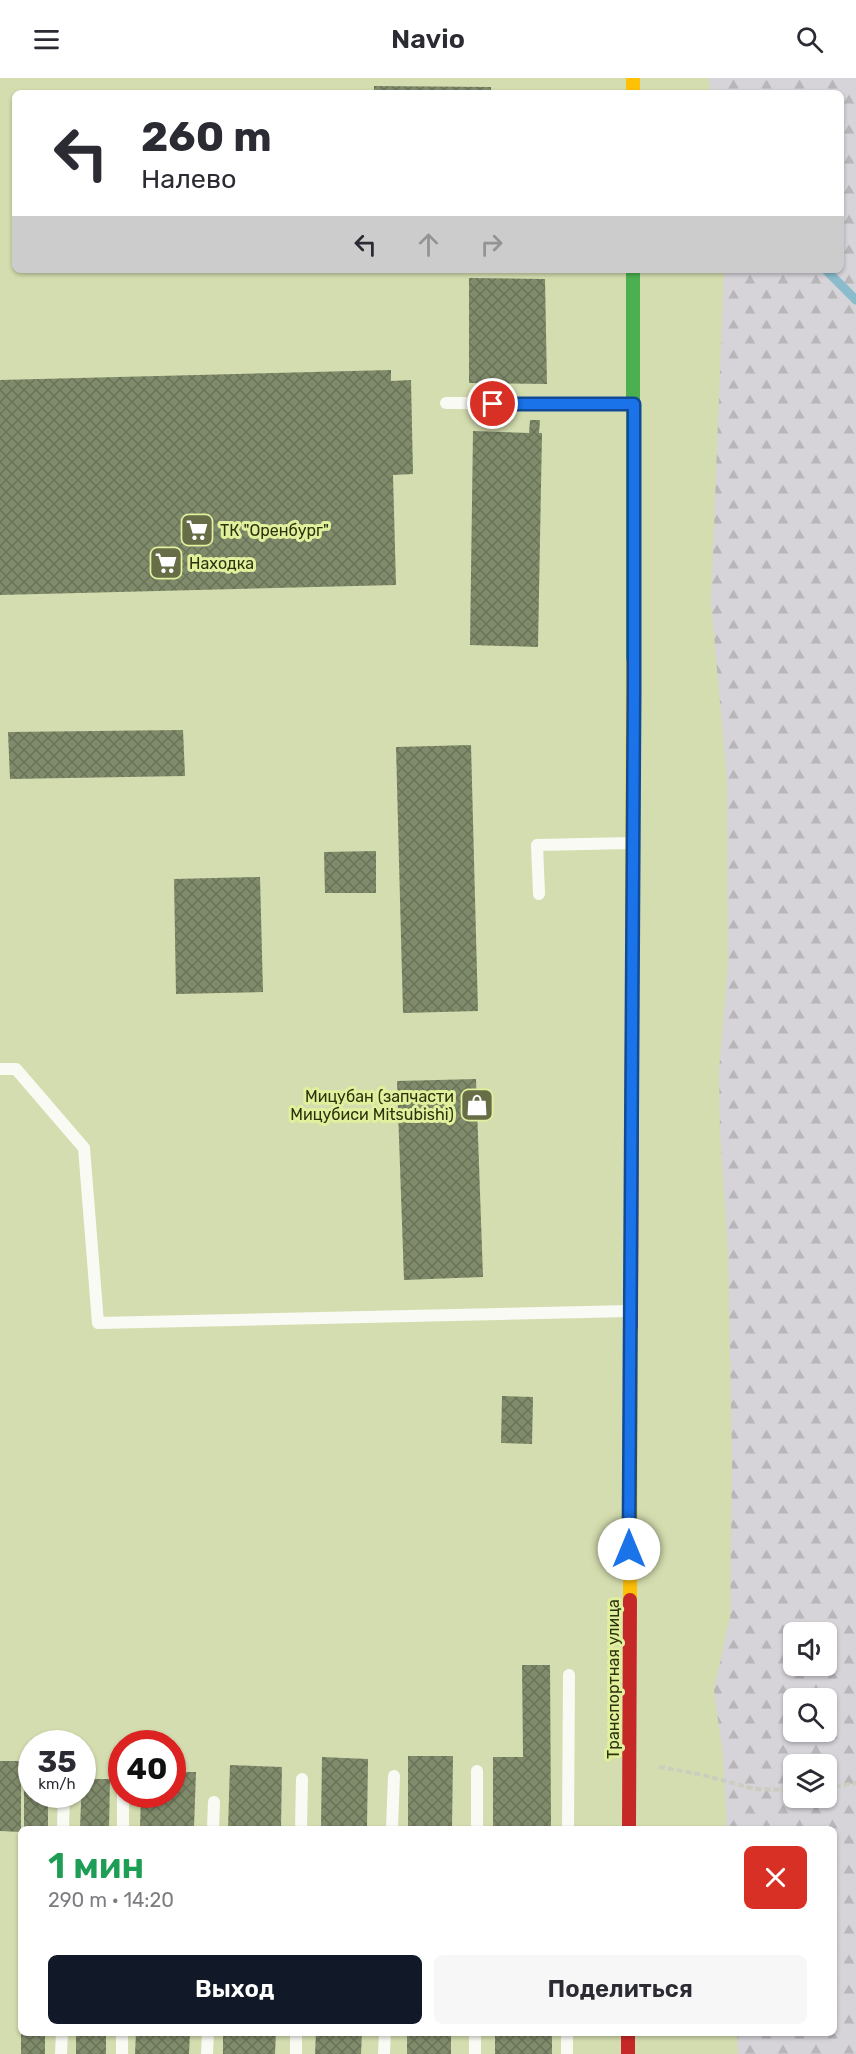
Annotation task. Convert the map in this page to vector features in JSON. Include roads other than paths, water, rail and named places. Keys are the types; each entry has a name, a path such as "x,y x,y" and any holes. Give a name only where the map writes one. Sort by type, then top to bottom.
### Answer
{"street":[{"name":"Транспортная улица","path":"629,1826 633,273"},
{"path":"628,2036 628,2054"}],"lane":[{"path":"446,404 634,404"},
{"path":"539,894 537,845 633,843"},
{"path":"0,1069 16,1069 84,1148 98,1323 630,1311"},
{"path":"568,1826 569,1675"},
{"path":"477,1771 477,1826"},
{"path":"392,1826 394,1776"},
{"path":"301,1826 302,1779"},
{"path":"213,1802 213,1826"},
{"path":"63,1826 64,1808"},
{"path":"123,1808 123,1826"},
{"path":"61,2054 62,2036"},
{"path":"122,2036 122,2054"},
{"path":"207,2054 208,2036"},
{"path":"296,2036 296,2054"},
{"path":"384,2054 385,2036"},
{"path":"475,2036 475,2054"},
{"path":"567,2036 567,2054"}],"waterway":[{"path":"829,273 856,300"}],"place":[{"name":"ТК \"Оренбург\"","path":"197,530"},
{"name":"Находка","path":"166,563"},
{"name":"Мицубан (запчасти Мицубиси Mitsubishi)","path":"477,1105"}]}
